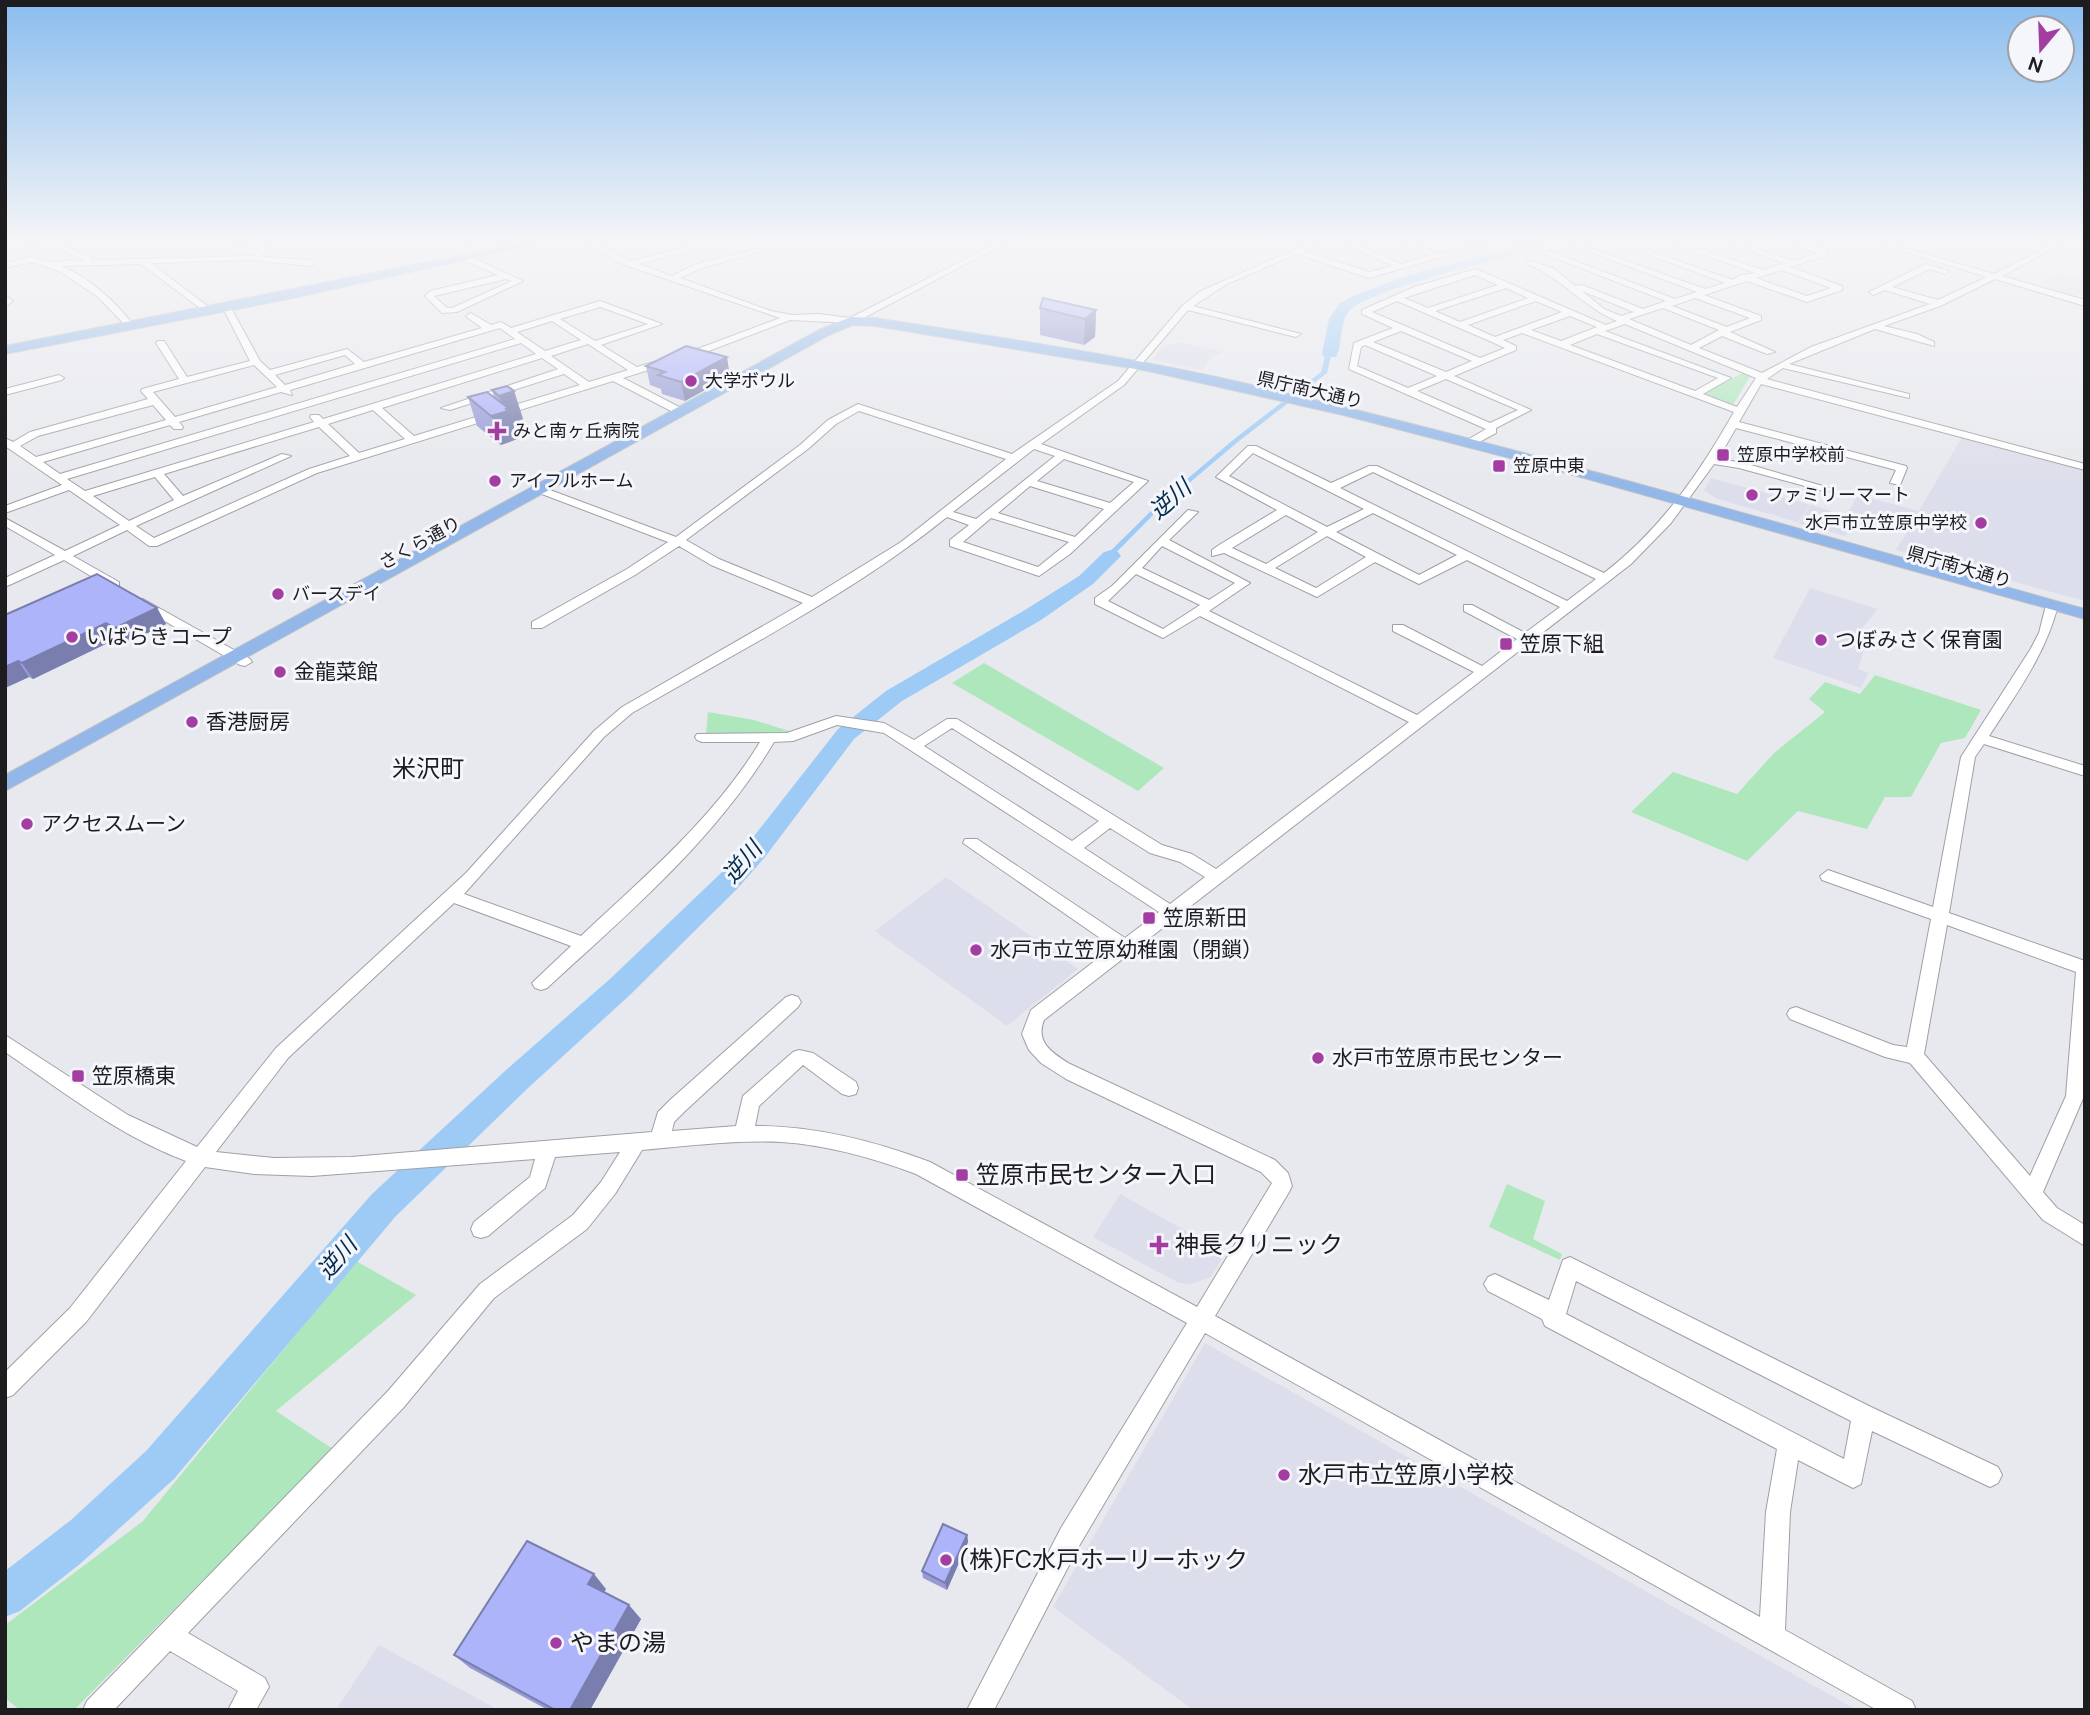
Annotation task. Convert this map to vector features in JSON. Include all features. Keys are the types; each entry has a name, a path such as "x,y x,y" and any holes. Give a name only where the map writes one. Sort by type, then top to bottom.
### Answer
{"main road":[{"path":"5,350 144,324"},
{"name":"さくら通り","path":"543,491 679,411 844,324"},
{"name":"さくら通り","path":"5,784 239,659 847,324"},
{"name":"県庁南大通り","path":"892,324 1134,369 1304,405 1468,444 1681,507"},
{"name":"県庁南大通り","path":"1304,405 2051,610 2085,625"},
{"name":"県庁南大通り","path":"2051,610 2085,614"},
{"name":"さくら通り","path":"5,797 239,659"}],"street":[{"path":"236,324 256,362 357,457"},
{"path":"483,324 489,328"},
{"path":"510,331 533,324"},
{"path":"562,324 634,370"},
{"path":"85,495 544,355 657,324"},
{"path":"8,444 153,543 313,471 729,341 773,324"},
{"path":"5,1387 78,1315 266,1072 306,1028 451,896 599,734 627,710 877,564 1014,458 1110,391 1134,369 1172,324"},
{"path":"1255,324 1296,334"},
{"path":"1392,324 1480,361"},
{"path":"1495,340 1538,324"},
{"path":"1591,324 1726,378 1694,395"},
{"path":"1560,345 1613,324"},
{"path":"1633,324 1761,378 2085,467"},
{"path":"1708,324 1770,352"},
{"path":"1692,348 1743,324"},
{"path":"980,1710 1070,1537 1279,1194 1281,1179 1268,1166 1072,1073 1045,1056 1032,1039 1031,1031 1037,1015 1647,544 1681,507 1712,461 1761,378 1781,365 1885,324"},
{"path":"35,461 501,325 587,385"},
{"path":"1407,392 1513,348 1460,325"},
{"path":"1877,327 1914,336 1931,344"},
{"path":"1365,342 1526,410 1490,427 1352,367 1357,345 1401,328"},
{"path":"1522,330 1740,411"},
{"path":"59,478 522,340"},
{"path":"161,343 184,380"},
{"path":"268,374 347,352 363,366"},
{"path":"386,359 466,424"},
{"path":"205,458 146,391 256,362"},
{"path":"1781,365 1905,396"},
{"path":"446,408 566,370"},
{"path":"613,377 679,411"},
{"path":"5,392 59,378"},
{"path":"8,444 34,434 154,401"},
{"path":"374,407 412,440"},
{"path":"537,625 631,572 718,514 832,422 858,407 1014,458"},
{"path":"1733,424 1902,468 1896,483"},
{"path":"1468,444 1492,431 1490,427"},
{"path":"263,441 313,471"},
{"path":"1033,445 1062,454 1142,481 1055,562 1039,572 954,543 1062,454"},
{"path":"1467,555 1419,580 1222,477 1252,448 1330,488 1374,508 1568,606"},
{"path":"5,583 181,501 286,456"},
{"path":"1712,461 1740,465 1828,489"},
{"path":"1330,488 1373,468 1605,579"},
{"path":"157,473 181,501"},
{"path":"1028,482 1111,507"},
{"path":"5,510 71,486"},
{"path":"543,491 677,541 716,562 813,601"},
{"path":"1266,569 1326,531 1374,508"},
{"path":"1202,561 1286,510"},
{"path":"1161,541 1244,583 1163,634 1100,601 1135,569 1161,541 1192,512"},
{"path":"945,513 978,524"},
{"path":"989,514 1077,541"},
{"path":"5,521 239,659"},
{"path":"1223,548 1317,593 1374,557"},
{"path":"1135,569 1418,721"},
{"path":"1468,608 1526,639"},
{"path":"1915,1056 1968,757 2037,650 2051,610"},
{"path":"1398,628 1482,671"},
{"path":"702,737 788,738 840,721 879,726 1171,912"},
{"path":"914,746 952,722 1156,849 1186,858 1216,877"},
{"path":"541,983 690,841 761,755 770,738"},
{"path":"1980,738 2085,771"},
{"path":"1072,849 1110,820"},
{"path":"971,843 1125,947"},
{"path":"1828,876 2085,968 2075,1096 2032,1195"},
{"path":"451,896 584,944"},
{"path":"660,1140 665,1118 792,1002"},
{"path":"1796,1014 1892,1052 1915,1056 2032,1195 2050,1214 2085,1237"},
{"path":"5,1042 114,1116 155,1139 200,1157 277,1167 351,1166 744,1134 781,1134 829,1140 890,1155 923,1168 1903,1710"},
{"path":"744,1134 750,1102 799,1057 807,1058 849,1088"},
{"path":"96,1710 396,1399 487,1291 580,1222 608,1188 636,1143"},
{"path":"481,1229 538,1182 548,1150"},
{"path":"1863,1415 1853,1476 1553,1319 1570,1267 1863,1415 1990,1475"},
{"path":"1495,1284 1555,1314"},
{"path":"1772,1636 1778,1512 1789,1443"},
{"path":"169,1636 256,1688 241,1710"}],"shaded area":[{"path":"1180,342 1222,352 1211,358 1202,370 1152,360 1163,346"},
{"name":"水戸市立笠原中学校","path":"1962,437 2085,469 2085,601 1896,550 1907,532 1847,514 1858,495 1919,511"},
{"path":"1711,478 1810,505 1797,522 1715,498 1704,490"},
{"path":"1811,505 1855,518 1845,536 1798,523"},
{"name":"つぼみさく保育園","path":"1810,588 1878,609 1857,634 1861,635 1858,642 1866,644 1858,669 1869,673 1861,688 1773,658"},
{"name":"水戸市立笠原幼稚園（閉鎖）","path":"946,877 1078,969 1007,1026 875,931"},
{"name":"神長クリニック","path":"1120,1194 1225,1253 1211,1277 1191,1284 1179,1283 1093,1237"},
{"name":"水戸市立笠原小学校","path":"1205,1343 1857,1710 1193,1710 1053,1607"},
{"path":"379,1645 499,1710 336,1710"}],"green space":[{"path":"1747,371 1752,373 1733,405 1701,394"},
{"path":"984,663 1164,768 1138,791 952,683"},
{"path":"1875,675 1981,710 1965,738 1941,743 1911,797 1885,797 1867,829 1798,811 1747,861 1631,812 1673,772 1737,794 1774,753 1825,712 1809,699 1825,682 1860,694"},
{"path":"708,712 754,720 792,732 783,735 706,735"},
{"path":"1507,1184 1545,1201 1533,1239 1562,1254 1560,1260 1489,1227"},
{"path":"356,1261 416,1295 276,1411 333,1449 74,1710 20,1710 5,1698 5,1625 143,1521"}],"water":[{"path":"1333,324 1339,324 1327,373 1239,441 1163,505 1088,581 1082,579 1158,504 1233,440 1321,372"}],"building":[{"path":"686,346 727,357 681,382 658,375 665,372 646,366"},
{"path":"507,386 514,391 499,396 492,390"},
{"path":"487,392 508,408 508,411 491,416 468,397"},
{"path":"97,574 157,608 115,628 106,623 22,663 18,661 5,667 5,615"},
{"name":"(株)FC水戸ホーリーホック","path":"943,1524 967,1535 945,1583 922,1571"},
{"name":"やまの湯","path":"527,1541 594,1574 588,1584 629,1605 570,1710 555,1710 454,1655"}],"waterway":[{"name":"逆川","path":"1330,354 1336,324"},
{"name":"逆川","path":"5,1596 86,1534 160,1465 384,1205 516,1080 621,986 728,882 756,851 846,734 894,696 1033,615 1086,580 1111,556"}],"place":[{"name":"大学ボウル","path":"691,381"},
{"name":"みと南ヶ丘病院","path":"497,431"},
{"name":"笠原中学校前","path":"1723,455"},
{"name":"笠原中東","path":"1499,466"},
{"name":"アイフルホーム","path":"495,481"},
{"name":"ファミリーマート","path":"1752,495"},
{"name":"水戸市立笠原中学校","path":"1981,523"},
{"name":"バースデイ","path":"278,594"},
{"name":"いばらきコープ","path":"72,637"},
{"name":"つぼみさく保育園","path":"1821,640"},
{"name":"笠原下組","path":"1506,644"},
{"name":"金龍菜館","path":"280,672"},
{"name":"香港厨房","path":"192,722"},
{"name":"アクセスムーン","path":"27,824"},
{"name":"笠原新田","path":"1149,918"},
{"name":"水戸市立笠原幼稚園（閉鎖）","path":"976,950"},
{"name":"水戸市笠原市民センター","path":"1318,1058"},
{"name":"笠原橋東","path":"78,1076"},
{"name":"笠原市民センター入口","path":"962,1175"},
{"name":"神長クリニック","path":"1159,1245"},
{"name":"水戸市立笠原小学校","path":"1284,1475"},
{"name":"(株)FC水戸ホーリーホック","path":"946,1560"},
{"name":"やまの湯","path":"556,1643"}],"district":[{"name":"米沢町","path":"428,769"}]}
